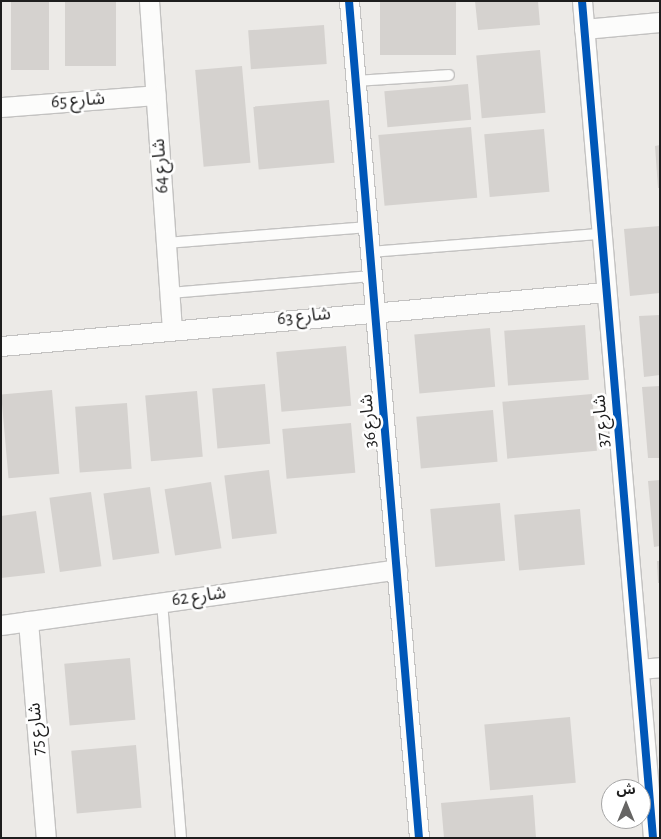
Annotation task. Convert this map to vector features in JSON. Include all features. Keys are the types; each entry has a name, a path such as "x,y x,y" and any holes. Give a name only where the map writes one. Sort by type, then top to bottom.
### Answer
{"street":[{"name":"شارع 64","path":"149,1 172,330"},
{"name":"شارع 36","path":"349,1 419,838"},
{"name":"شارع 37","path":"582,1 653,838"},
{"path":"584,29 660,22"},
{"name":"شارع 65","path":"1,107 156,95"},
{"name":"شارع 63","path":"1,346 375,310 606,292"},
{"name":"شارع 62","path":"1,625 397,569"},
{"name":"شارع 75","path":"28,621 46,838"},
{"path":"639,669 660,667"}],"lane":[{"path":"356,81 449,74"},
{"path":"166,243 368,226"},
{"path":"370,252 601,234"},
{"path":"170,293 372,276"},
{"path":"162,602 181,838"}],"building":[{"path":"11,1 49,1 49,70 11,70"},
{"path":"65,1 116,1 116,66 65,66"},
{"path":"380,1 456,1 456,55 380,55"},
{"path":"475,1 538,1 540,25 478,30"},
{"path":"324,25 327,64 251,69 248,30"},
{"path":"540,50 545,113 482,118 476,56"},
{"path":"242,66 250,163 204,167 195,70"},
{"path":"468,84 471,120 387,127 384,91"},
{"path":"329,100 334,163 259,169 253,107"},
{"path":"471,127 477,198 385,206 378,135"},
{"path":"544,129 549,192 490,197 484,134"},
{"path":"660,145 660,188 658,188 655,146"},
{"path":"660,226 660,293 630,296 624,229"},
{"path":"660,315 660,375 644,377 639,316"},
{"path":"585,325 589,380 508,386 504,331"},
{"path":"490,328 495,387 419,393 414,335"},
{"path":"346,346 351,406 281,412 276,352"},
{"path":"265,384 270,444 217,448 212,389"},
{"path":"660,386 660,458 648,458 642,387"},
{"path":"52,390 59,474 9,478 1,394"},
{"path":"197,391 203,457 151,461 145,396"},
{"path":"592,394 597,451 507,459 502,402"},
{"path":"127,403 132,469 80,472 75,407"},
{"path":"493,410 498,462 421,469 416,417"},
{"path":"351,423 355,473 287,479 282,429"},
{"path":"269,470 277,534 232,539 224,475"},
{"path":"660,480 660,546 654,547 648,481"},
{"path":"211,482 221,548 175,556 165,489"},
{"path":"150,487 159,553 113,560 103,494"},
{"path":"91,492 101,566 60,572 49,498"},
{"path":"500,503 505,561 435,567 430,509"},
{"path":"580,509 585,565 519,571 514,515"},
{"path":"36,511 45,573 1,578 1,516"},
{"path":"657,561 660,561 660,583 658,583"},
{"path":"130,658 135,720 70,726 64,664"},
{"path":"570,717 576,783 490,790 484,724"},
{"path":"136,745 141,808 77,813 71,751"},
{"path":"533,795 536,838 444,838 441,803"}],"cycle path":[{"path":"349,1 419,838"},
{"path":"582,1 653,838"}]}
